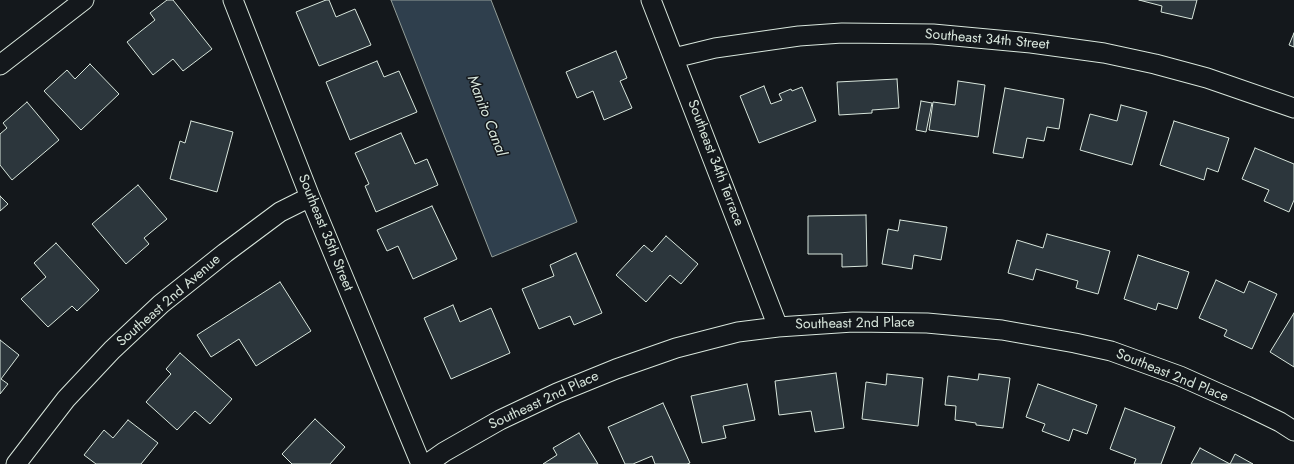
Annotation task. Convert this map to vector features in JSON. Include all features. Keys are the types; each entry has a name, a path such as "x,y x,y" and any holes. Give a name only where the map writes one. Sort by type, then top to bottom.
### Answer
{"street":[{"path":"0,65 84,0"},
{"name":"Southeast 35th Street","path":"233,0 310,197 421,464"},
{"name":"Southeast 34th Terrace","path":"651,0 778,327"},
{"name":"Southeast 34th Street","path":"674,58 715,48 799,36 849,33 933,34 1031,43 1147,62 1207,78 1294,108"},
{"name":"Southeast 2nd Avenue","path":"16,464 66,399 112,350 161,304 225,253 280,212 310,197"},
{"name":"Southeast 2nd Place","path":"427,464 444,452 500,420 557,393 616,369 676,348 738,332 778,327 853,322 927,323 1002,330 1075,343 1111,352 1180,376 1247,406 1280,422 1294,431"}],"water":[{"name":"Manito Canal","path":"391,0 491,0 577,222 492,257"}],"building":[{"path":"167,0 173,0 212,49 183,71 173,59 153,75 127,42 155,20 150,13"},
{"path":"329,0 336,17 355,9 371,45 319,66 296,12"},
{"path":"1139,0 1197,0 1192,19 1161,12 1162,6"},
{"path":"1294,33 1294,47 1289,45"},
{"path":"616,51 627,78 620,81 632,108 604,120 593,91 577,98 566,72"},
{"path":"377,61 384,77 399,71 417,112 350,140 326,82"},
{"path":"90,64 119,94 81,130 44,91 67,70 75,79"},
{"path":"897,79 899,108 872,110 872,113 839,115 837,82"},
{"path":"958,81 985,85 978,137 929,130 933,102 955,105"},
{"path":"764,86 771,104 782,100 779,94 791,89 792,91 802,87 816,121 759,143 740,96"},
{"path":"1005,88 1064,99 1059,129 1047,127 1044,141 1027,138 1023,158 993,153"},
{"path":"921,101 932,103 926,132 916,130"},
{"path":"27,102 59,140 12,180 0,165 0,134 7,128 3,123"},
{"path":"1121,105 1147,112 1132,165 1080,150 1090,114 1117,121"},
{"path":"191,121 233,132 217,192 170,179 180,141 185,143"},
{"path":"1174,121 1229,138 1218,172 1207,168 1204,180 1160,165"},
{"path":"401,133 415,164 427,159 438,185 376,212 365,186 369,184 355,153"},
{"path":"1255,148 1294,164 1294,200 1289,212 1264,201 1269,190 1242,179"},
{"path":"138,185 167,219 144,238 149,244 126,264 92,224"},
{"path":"0,196 8,204 0,211"},
{"path":"432,206 457,259 413,279 398,246 387,251 377,230"},
{"path":"866,215 867,266 842,267 842,254 808,254 808,216"},
{"path":"900,220 947,227 941,260 914,255 912,269 882,264 888,229 898,231"},
{"path":"1047,234 1110,251 1098,294 1076,288 1078,281 1036,269 1033,280 1008,273 1017,240 1043,248"},
{"path":"666,236 698,264 681,284 670,275 646,302 616,275 644,245 652,252"},
{"path":"56,243 99,290 77,311 72,306 48,327 21,299 46,277 34,263"},
{"path":"576,253 602,313 574,325 570,316 539,329 522,289 554,276 550,265"},
{"path":"1138,255 1189,272 1177,309 1158,303 1156,310 1124,299"},
{"path":"1216,280 1244,293 1249,281 1277,294 1252,349 1224,336 1227,330 1199,318"},
{"path":"280,282 311,331 256,366 239,339 211,357 197,335"},
{"path":"453,305 460,322 491,308 510,353 451,379 424,318"},
{"path":"1294,313 1294,367 1270,352"},
{"path":"0,340 19,355 1,379 8,384 0,394"},
{"path":"180,353 232,399 210,424 195,411 177,430 146,402 171,374 166,369"},
{"path":"836,373 844,428 815,432 811,411 779,415 775,381"},
{"path":"887,374 923,378 918,426 862,419 866,382 886,385"},
{"path":"979,374 1010,378 1003,428 976,425 976,423 955,420 956,406 945,405 948,376 978,380"},
{"path":"747,384 755,420 723,426 726,438 702,443 691,396"},
{"path":"1038,384 1097,405 1087,434 1073,429 1069,441 1042,431 1045,424 1026,417"},
{"path":"663,403 690,463 655,464 652,456 633,464 625,464 608,427"},
{"path":"1125,408 1175,427 1161,464 1134,464 1136,459 1110,449"},
{"path":"315,419 345,447 330,464 292,464 282,454"},
{"path":"128,420 158,443 141,464 96,464 84,455 104,430 113,438"},
{"path":"579,433 598,464 543,464 557,455 553,448"},
{"path":"1200,448 1230,464 1191,464"},
{"path":"1235,454 1253,464 1230,464"}]}
